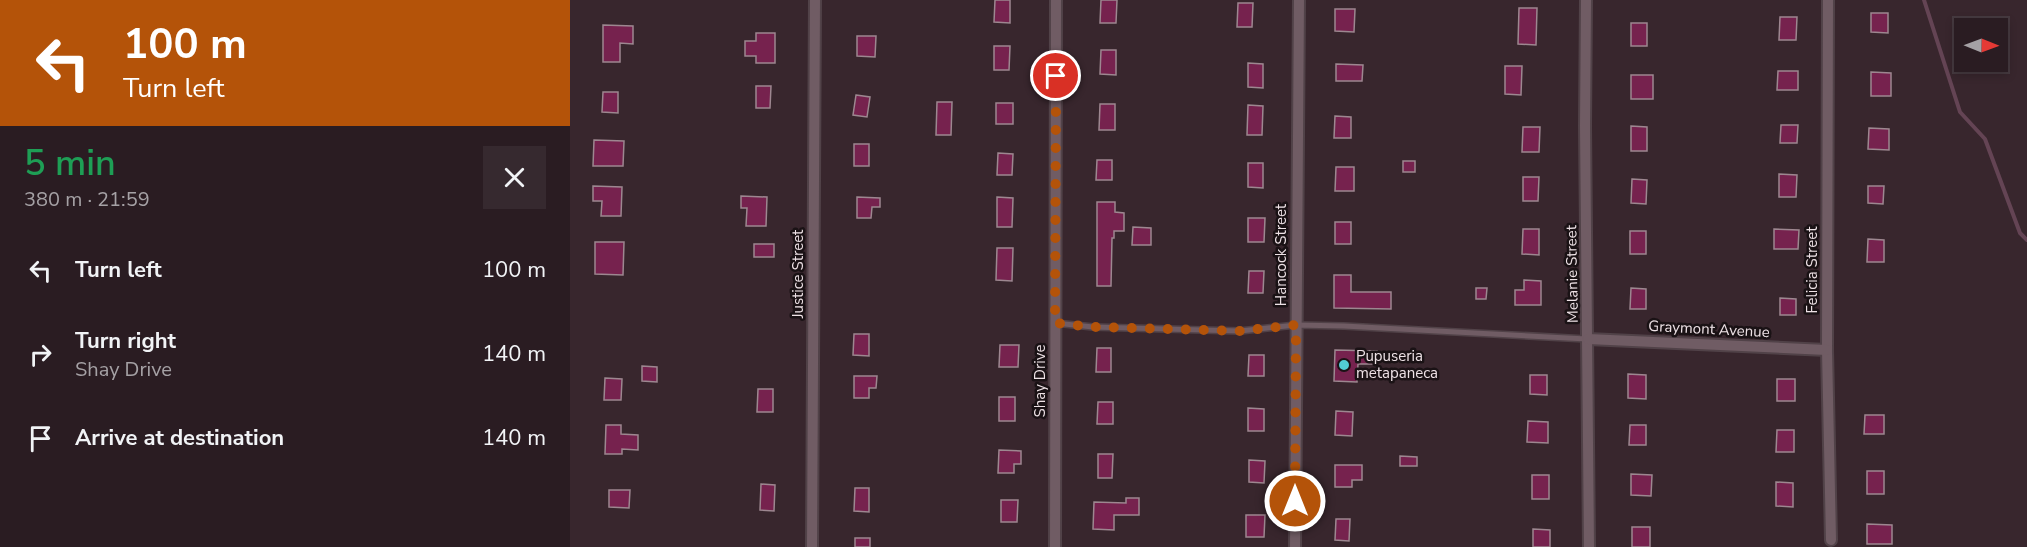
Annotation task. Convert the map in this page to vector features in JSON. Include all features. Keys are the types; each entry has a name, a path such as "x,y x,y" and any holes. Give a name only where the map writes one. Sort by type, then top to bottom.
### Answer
{"street":[{"name":"Justice Street","path":"812,547 815,0"},
{"name":"Shay Drive","path":"1055,547 1056,0"},
{"name":"Hancock Street","path":"1295,547 1299,0"},
{"name":"Melanie Street","path":"1586,0 1589,547"},
{"name":"Felicia Street","path":"1828,0 1827,350 1831,540"},
{"name":"Graymont Avenue","path":"1588,339 1827,350"}],"lane":[{"path":"1055,323 1093,327 1240,331 1296,325 1344,326 1588,339"}],"building":[{"path":"995,0 1010,0 1010,23 994,22"},
{"path":"1101,0 1117,0 1116,23 1100,23"},
{"path":"1238,3 1253,3 1252,27 1237,27"},
{"path":"1519,8 1537,8 1536,45 1518,44"},
{"path":"1335,9 1355,9 1354,32 1335,31"},
{"path":"1871,13 1888,13 1888,33 1871,32"},
{"path":"1780,17 1797,17 1796,40 1779,40"},
{"path":"1631,23 1647,23 1647,46 1631,46"},
{"path":"603,25 633,26 633,44 620,43 620,62 603,62"},
{"path":"756,33 775,33 775,63 756,63 756,56 745,56 745,41 756,41"},
{"path":"857,36 876,36 875,57 857,56"},
{"path":"994,46 1010,46 1009,70 994,70"},
{"path":"1101,50 1116,50 1116,75 1100,74"},
{"path":"1248,63 1263,64 1263,88 1248,87"},
{"path":"1336,64 1363,65 1362,81 1336,81"},
{"path":"1505,66 1522,66 1521,95 1505,94"},
{"path":"1778,71 1798,71 1798,90 1777,90"},
{"path":"1871,72 1891,73 1891,96 1871,96"},
{"path":"1631,75 1653,75 1653,99 1631,99"},
{"path":"756,86 771,86 770,108 756,108"},
{"path":"603,92 618,92 618,113 602,112"},
{"path":"856,95 870,97 867,117 853,115"},
{"path":"937,102 952,102 951,135 936,135"},
{"path":"996,103 1013,103 1013,124 996,124"},
{"path":"1100,104 1115,104 1115,130 1099,130"},
{"path":"1248,105 1263,106 1262,135 1247,135"},
{"path":"1335,116 1351,117 1351,138 1334,138"},
{"path":"1781,125 1798,125 1797,143 1780,143"},
{"path":"1631,126 1647,127 1647,151 1631,151"},
{"path":"1523,127 1540,127 1539,152 1522,152"},
{"path":"1869,128 1889,129 1889,150 1868,149"},
{"path":"594,140 624,141 623,166 593,166"},
{"path":"854,144 869,144 869,166 854,166"},
{"path":"998,153 1013,154 1012,175 997,175"},
{"path":"1097,160 1112,160 1112,180 1096,180"},
{"path":"1403,161 1415,161 1415,172 1403,172"},
{"path":"1248,163 1263,163 1263,188 1248,187"},
{"path":"1336,167 1354,167 1354,191 1335,191"},
{"path":"1779,174 1797,175 1796,197 1779,197"},
{"path":"1523,177 1539,177 1538,201 1523,201"},
{"path":"1632,179 1647,180 1646,204 1631,203"},
{"path":"593,186 622,187 621,216 601,216 602,201 593,201"},
{"path":"1868,186 1884,186 1883,204 1868,203"},
{"path":"741,196 767,197 766,226 746,226 747,208 741,208"},
{"path":"857,197 880,198 880,207 872,207 871,218 857,218"},
{"path":"997,197 1013,198 1012,227 997,227"},
{"path":"1097,202 1115,202 1115,212 1124,213 1124,231 1114,231 1114,238 1112,238 1111,286 1097,286"},
{"path":"1248,218 1265,218 1264,242 1248,242"},
{"path":"1335,222 1351,222 1351,244 1335,244"},
{"path":"1133,227 1151,228 1151,245 1132,245"},
{"path":"1523,229 1539,229 1539,255 1522,254"},
{"path":"1774,229 1799,230 1798,249 1774,249"},
{"path":"1630,231 1646,231 1646,254 1630,254"},
{"path":"1868,239 1884,240 1884,262 1867,262"},
{"path":"595,242 624,242 623,275 595,274"},
{"path":"754,244 774,244 774,257 754,257"},
{"path":"997,248 1013,248 1012,281 996,280"},
{"path":"1249,271 1264,271 1263,293 1248,293"},
{"path":"1334,275 1351,275 1351,292 1391,292 1391,309 1334,308"},
{"path":"1524,280 1541,281 1541,305 1515,305 1515,290 1524,290"},
{"path":"1476,288 1487,288 1486,299 1476,299"},
{"path":"1631,288 1646,289 1646,309 1630,309"},
{"path":"1780,298 1796,299 1796,315 1780,315"},
{"path":"854,334 869,334 869,356 853,355"},
{"path":"1000,345 1019,345 1018,367 999,367"},
{"path":"1097,348 1111,348 1111,372 1096,372"},
{"name":"Pupuseria metapaneca","path":"1335,350 1377,351 1377,364 1358,364 1357,382 1334,381"},
{"path":"1249,355 1264,355 1264,376 1248,376"},
{"path":"642,366 657,367 657,382 642,381"},
{"path":"1628,374 1646,375 1646,399 1628,398"},
{"path":"1530,375 1547,375 1547,395 1530,394"},
{"path":"854,376 877,376 876,388 869,388 869,398 854,398"},
{"path":"605,378 622,379 621,400 604,400"},
{"path":"1777,379 1795,379 1795,401 1777,401"},
{"path":"758,389 773,389 773,412 757,412"},
{"path":"999,397 1015,397 1015,421 999,421"},
{"path":"1098,402 1113,402 1113,424 1097,424"},
{"path":"1248,408 1264,409 1264,431 1248,431"},
{"path":"1336,411 1353,412 1352,436 1335,435"},
{"path":"1865,415 1884,415 1884,434 1864,434"},
{"path":"1528,421 1548,422 1548,443 1527,442"},
{"path":"606,425 621,425 621,434 638,435 638,450 622,449 622,454 605,454"},
{"path":"1630,425 1646,425 1646,445 1629,445"},
{"path":"1777,430 1794,430 1794,452 1776,452"},
{"path":"999,450 1021,451 1021,464 1014,464 1014,473 998,473"},
{"path":"1098,454 1113,454 1112,478 1098,478"},
{"path":"1400,456 1417,457 1417,466 1400,466"},
{"path":"1249,460 1265,461 1264,483 1249,482"},
{"path":"1335,465 1362,465 1362,480 1352,480 1352,487 1335,487"},
{"path":"1867,471 1884,471 1884,494 1867,494"},
{"path":"1631,474 1652,475 1651,496 1631,495"},
{"path":"1532,475 1549,475 1549,499 1532,499"},
{"path":"1776,482 1793,483 1793,507 1776,506"},
{"path":"761,484 775,485 774,511 760,510"},
{"path":"855,488 869,488 869,512 854,511"},
{"path":"609,490 630,490 629,508 609,507"},
{"path":"1126,498 1139,498 1139,515 1114,515 1114,530 1093,529 1094,502 1126,503"},
{"path":"1001,500 1018,500 1017,522 1001,522"},
{"path":"1246,515 1265,515 1264,537 1246,537"},
{"path":"1336,519 1350,519 1349,541 1335,540"},
{"path":"1867,524 1892,525 1892,544 1867,544"},
{"path":"1632,527 1650,527 1650,547 1632,547"},
{"path":"1533,529 1550,530 1550,547 1533,547"},
{"path":"855,538 870,538 870,547 855,547"}],"waterway":[{"path":"1924,0 1960,112 1985,139 2020,233 2027,240"}],"place":[{"name":"Pupuseria metapaneca","path":"1344,365"}],"route":[{"path":"1056,76 1055,323 1093,327 1240,331 1296,325 1295,501"}]}
